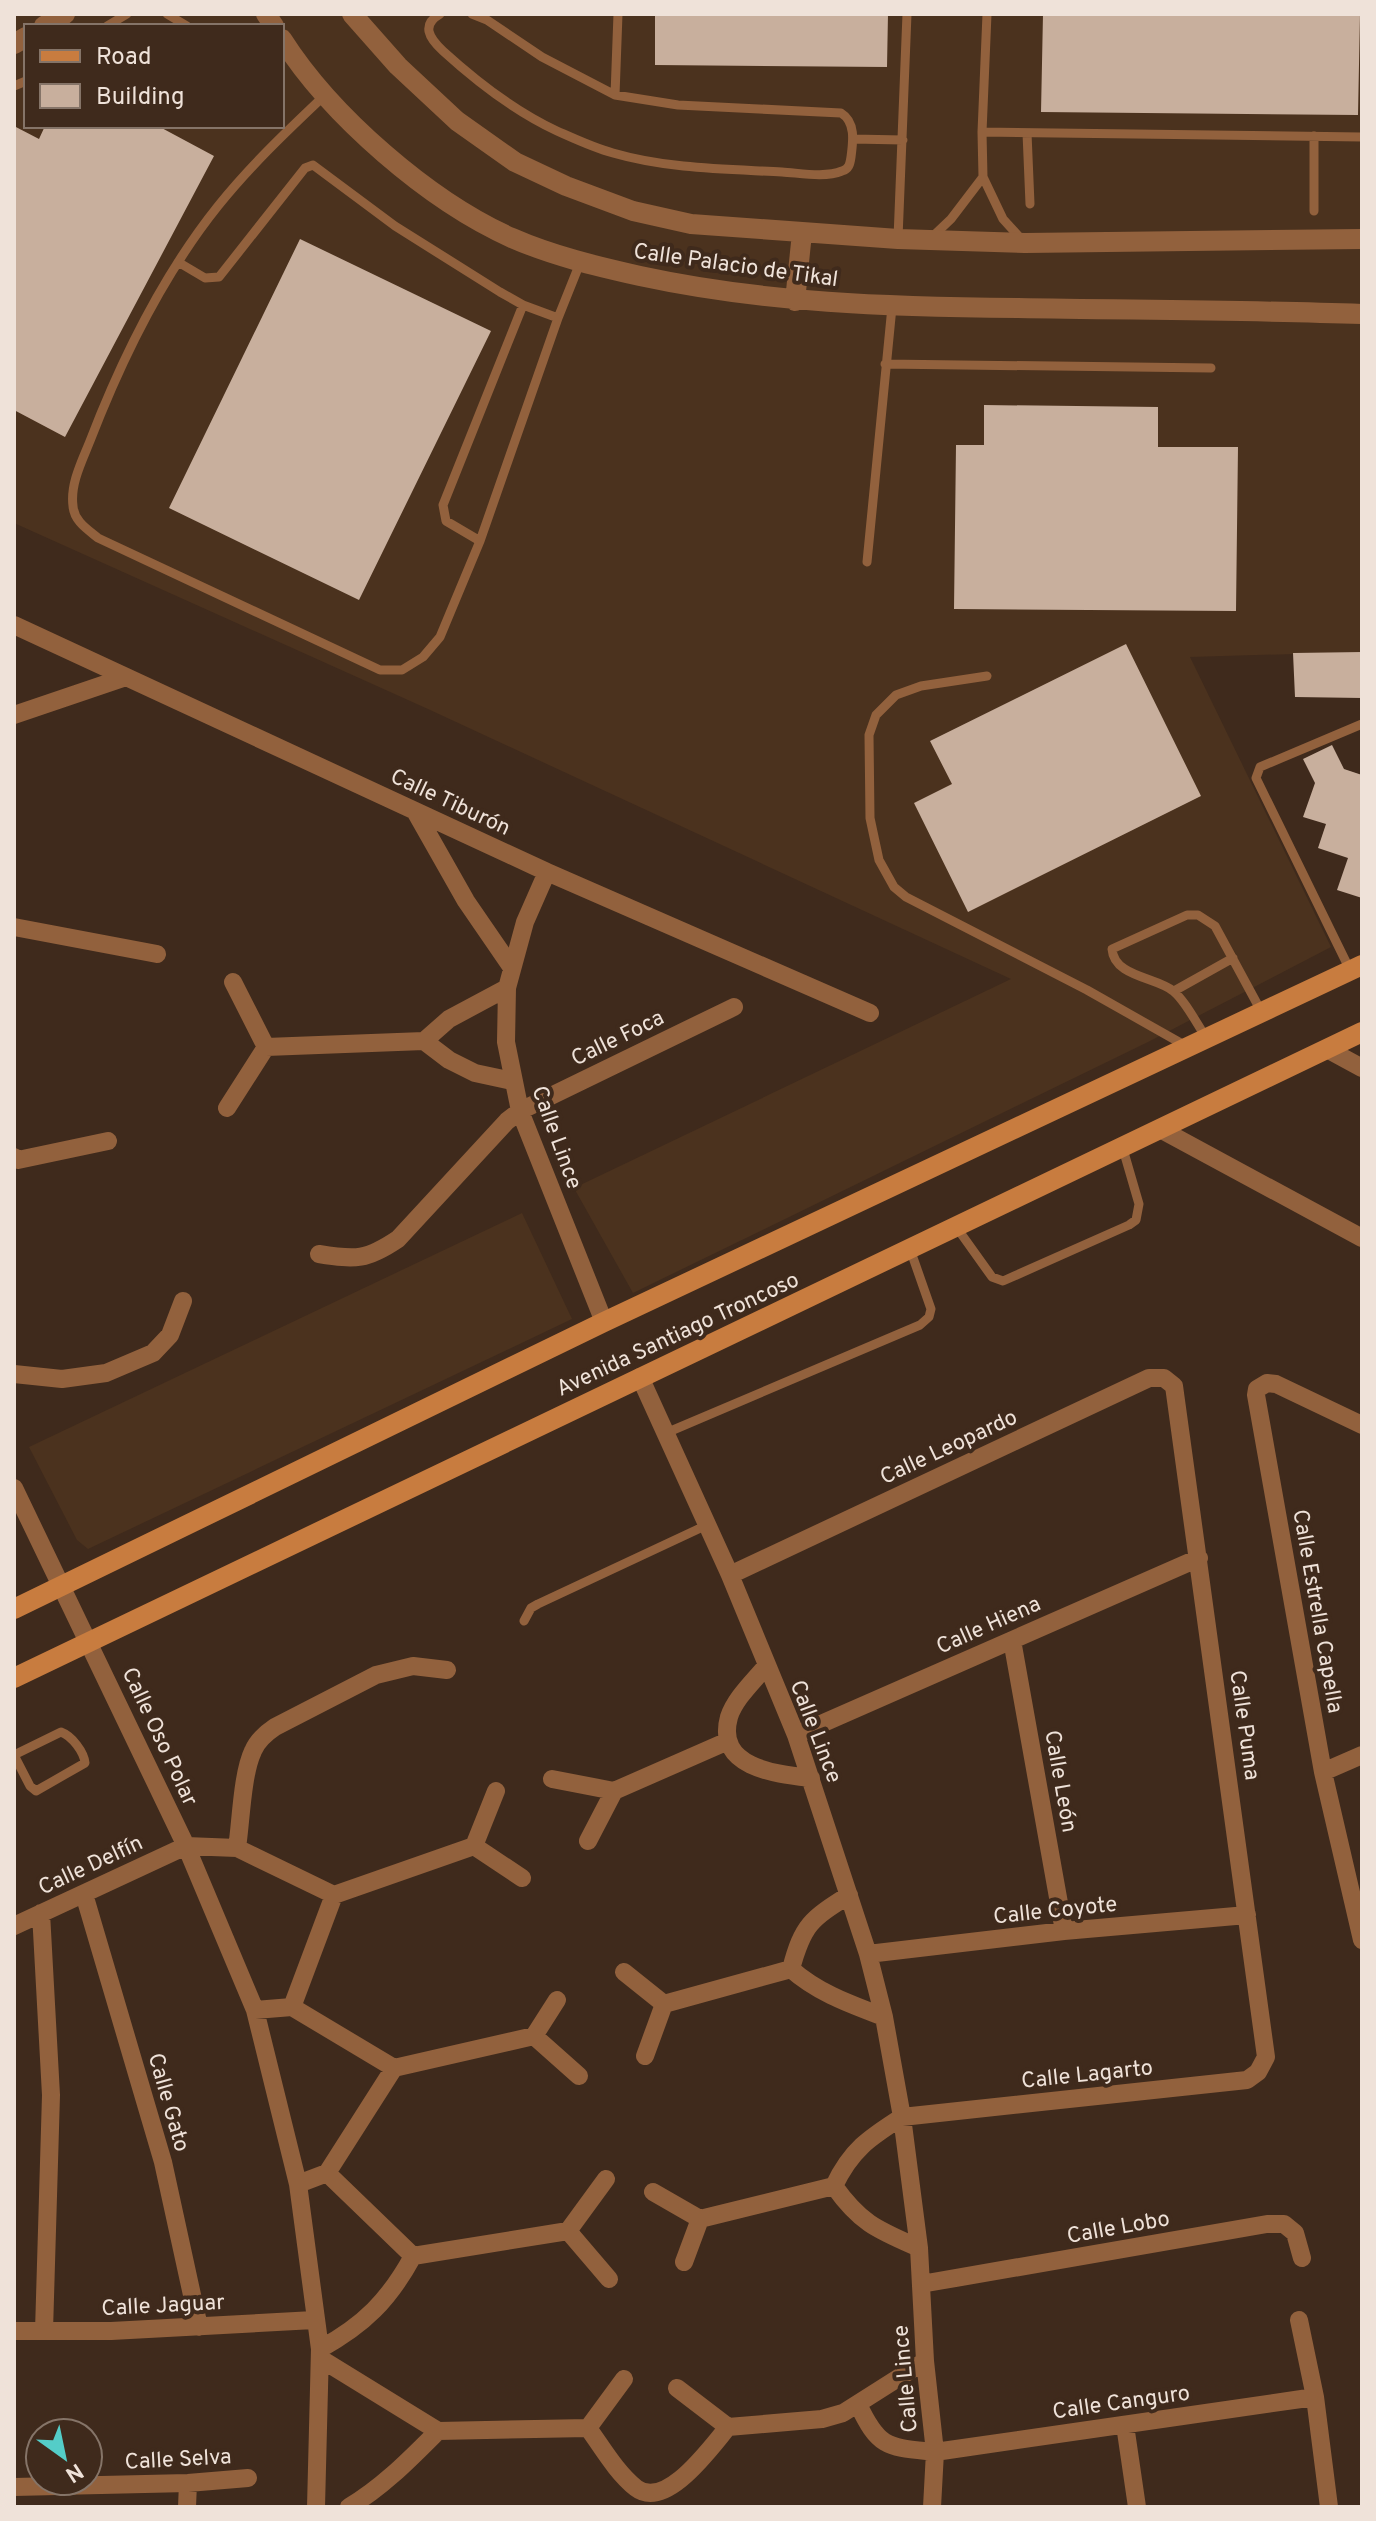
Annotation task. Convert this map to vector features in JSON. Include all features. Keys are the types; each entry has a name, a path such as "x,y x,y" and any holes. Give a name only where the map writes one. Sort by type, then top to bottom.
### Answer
{"main road":[{"name":"Avenida Santiago Troncoso","path":"14,1609 604,1322 1356,967"},
{"name":"Avenida Santiago Troncoso","path":"14,1678 1362,1032"}],"street":[{"path":"48,24 65,14"},
{"name":"Calle Palacio de Tikal","path":"352,14 398,66 457,121 515,162 566,186 633,211 691,224 898,239 1025,243 1362,239"},
{"name":"Calle Palacio de Tikal","path":"284,42 324,96 400,167 456,206 511,238 580,263 685,285 795,301 892,307 1362,314"},
{"path":"795,301 802,233"},
{"name":"Calle Tiburón","path":"14,625 547,872 870,1013"},
{"path":"14,715 126,677"},
{"path":"415,811 466,901 512,968"},
{"name":"Calle Lince","path":"547,872 525,922 507,988 506,1042 520,1111 604,1322"},
{"path":"15,926 157,954"},
{"path":"233,982 266,1047"},
{"path":"266,1047 424,1041 449,1019 507,988"},
{"name":"Calle Foca","path":"319,1254 348,1259 377,1254 398,1239 507,1121 520,1111 734,1007"},
{"path":"424,1041 449,1060 475,1073 512,1081"},
{"path":"227,1108 266,1047"},
{"path":"1327,1049 1362,1068"},
{"path":"1162,1130 1362,1238"},
{"path":"15,1161 108,1141"},
{"path":"14,1374 62,1379 106,1373 153,1353 170,1335 183,1301"},
{"name":"Calle Lince","path":"640,1377 730,1575 796,1735 868,1954 884,2017 902,2117 919,2248 925,2361 935,2452 932,2507"},
{"name":"Calle Leopardo","path":"730,1575 1149,1378 1164,1378 1174,1386 1177,1399"},
{"name":"Calle Estrella Capella","path":"1362,1425 1276,1384 1261,1385 1256,1395 1323,1772 1362,1940"},
{"name":"Calle Puma","path":"1177,1399 1266,2057"},
{"name":"Calle Oso Polar","path":"14,1488 186,1846 255,2010 298,2184 320,2354 316,2507"},
{"name":"Calle Hiena","path":"796,1735 1199,1558"},
{"name":"Calle León","path":"1012,1640 1064,1931"},
{"path":"237,1848 249,1765 253,1750 263,1736 376,1675 413,1666 447,1670"},
{"path":"766,1666 734,1707 729,1717 728,1741 739,1756 754,1768 774,1774 811,1778"},
{"path":"552,1779 614,1791 728,1741"},
{"path":"1323,1772 1362,1755"},
{"path":"186,1846 237,1848 334,1895 474,1846 496,1791"},
{"path":"588,1841 614,1791"},
{"name":"Calle Delfín","path":"14,1926 186,1846"},
{"path":"474,1846 522,1878"},
{"name":"Calle Gato","path":"84,1894 163,2162 199,2327"},
{"path":"292,2007 334,1895"},
{"path":"791,1969 798,1941 813,1917 849,1895"},
{"path":"41,1913 51,2095 44,2331"},
{"name":"Calle Coyote","path":"868,1954 1064,1931 1247,1915"},
{"path":"664,2004 791,1969"},
{"path":"791,1969 826,1994 884,2017"},
{"path":"624,1972 664,2004"},
{"path":"255,2010 292,2007 394,2068 534,2036 557,2000"},
{"path":"645,2056 664,2004"},
{"path":"534,2036 579,2076"},
{"name":"Calle Lagarto","path":"902,2117 1247,2080 1258,2072 1266,2057"},
{"path":"298,2184 327,2173 394,2068"},
{"path":"653,2192 700,2219 834,2186 845,2164 866,2140 902,2117"},
{"path":"327,2173 413,2256"},
{"path":"413,2256 568,2231 606,2179"},
{"path":"834,2186 851,2210 871,2227 919,2248"},
{"path":"684,2262 700,2219"},
{"name":"Calle Lobo","path":"921,2284 1267,2224 1284,2224 1295,2233 1302,2258"},
{"path":"568,2231 609,2279"},
{"path":"413,2256 396,2287 363,2323 320,2354 438,2431 588,2428"},
{"name":"Calle Jaguar","path":"14,2331 199,2327 314,2320"},
{"path":"1299,2320 1315,2397 1329,2507"},
{"path":"677,2388 728,2427 822,2419 843,2413 925,2361"},
{"path":"588,2428 624,2379"},
{"name":"Calle Canguro","path":"858,2404 879,2440 894,2448 935,2452 1315,2397"},
{"path":"1125,2425 1137,2507"},
{"path":"588,2428 623,2475 638,2490 652,2494 672,2486 728,2427"},
{"path":"349,2507 364,2498 438,2431"},
{"name":"Calle Selva","path":"14,2487 44,2498 248,2478"},
{"path":"187,2507 188,2483"}],"lane":[{"path":"440,14 427,26 429,34 433,42 469,75 506,102 555,130 613,153 679,166 816,174 839,173 847,169 850,163 851,123 841,113 678,105 615,95 542,57 487,20 472,14"},
{"path":"615,95 618,14"},
{"path":"898,239 907,14"},
{"path":"987,14 983,177 1003,219 1025,243"},
{"path":"324,96 277,140 218,206 178,262 112,383 74,482 72,507 81,524 98,538 380,670 402,670 423,657 440,637 480,541 580,263"},
{"path":"982,132 1362,137"},
{"path":"1027,133 1030,204"},
{"path":"1314,136 1314,211"},
{"path":"853,139 903,140"},
{"path":"178,262 205,278 213,279 225,273 305,168 313,165 395,226 523,305 558,318"},
{"path":"928,240 951,219 983,177"},
{"path":"480,541 446,521 443,505 523,305"},
{"path":"867,562 892,307"},
{"path":"885,364 1211,368"},
{"path":"987,676 921,686 896,695 876,715 869,735 870,818 882,867 894,887 906,897 1198,1043"},
{"path":"1356,967 1256,778 1260,767 1275,759 1362,724"},
{"path":"1198,1043 1174,991 1125,969 1114,959 1112,949 1187,915 1198,915 1215,926 1261,1012"},
{"path":"1174,991 1233,958"},
{"path":"957,1228 992,1277 1003,1281 1129,1225 1136,1220 1139,1204 1123,1149"},
{"path":"666,1433 920,1325 929,1317 931,1309 910,1249"},
{"path":"524,1621 531,1608 538,1604 707,1525"},
{"path":"61,1732 68,1735 85,1760 82,1767 36,1791 30,1786 14,1755 61,1732"}],"shaded area":[{"path":"14,14 1362,14 1362,652 1190,657 1331,947 1148,1042 633,1293 574,1188 1011,979 428,709 14,523"},
{"path":"522,1213 572,1319 88,1549 77,1540 29,1447"}],"building":[{"path":"655,14 888,14 887,67 655,65"},
{"path":"1043,14 1360,14 1358,115 1041,112"},
{"path":"14,126 39,139 44,128 162,128 214,156 65,437 14,410"},
{"path":"300,239 491,331 359,600 169,508"},
{"path":"984,405 1158,407 1158,447 1238,447 1236,611 954,609 956,445 984,445"},
{"path":"1126,644 1201,796 968,912 914,803 952,784 930,741"},
{"path":"1362,652 1362,698 1295,697 1293,653"},
{"path":"1332,745 1344,769 1362,775 1362,898 1337,890 1348,858 1318,848 1326,824 1303,817 1315,783 1303,759"}]}
